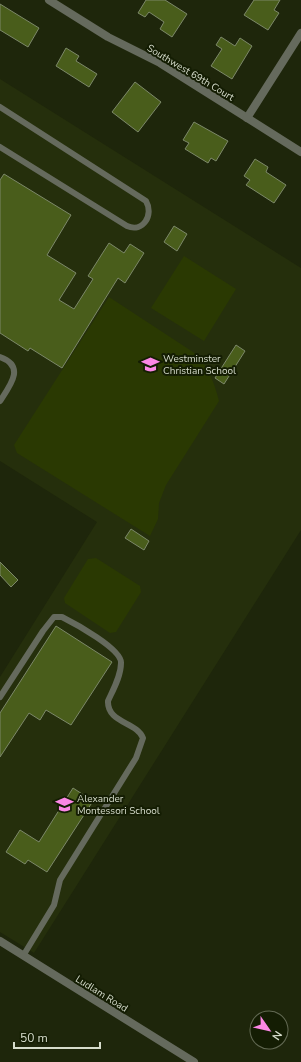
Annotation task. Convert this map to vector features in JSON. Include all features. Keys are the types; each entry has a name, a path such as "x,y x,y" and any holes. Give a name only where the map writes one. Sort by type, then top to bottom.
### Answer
{"street":[{"name":"Southwest 69th Court","path":"49,0 122,45 160,63 301,152"},
{"path":"247,118 301,33"},
{"name":"Ludlam Road","path":"0,941 194,1062"}],"lane":[{"path":"0,108 146,200 150,210 148,218 138,227 131,228 126,226 0,147"},
{"path":"0,358 12,365 15,370 14,377 0,401"},
{"path":"0,697 43,631 54,617 64,618 112,648 120,657 122,663 108,706 116,718 140,732 142,743 136,758 60,880 54,905 24,956"}],"shaded area":[{"name":"Westminster Christian School","path":"0,79 301,268 301,530 34,953 0,932 0,677 97,522 0,461"},
{"path":"184,256 236,289 204,341 151,308"},
{"path":"109,297 196,354 204,364 210,376 219,401 166,485 159,503 158,519 150,536 17,453 14,445"},
{"path":"96,558 140,586 141,592 116,632 110,633 65,603 64,598 88,559"}],"building":[{"path":"146,0 165,0 187,14 172,37 160,29 164,22 149,12 145,17 138,13"},
{"path":"254,0 280,0 274,10 279,13 268,30 244,15"},
{"path":"0,4 39,28 28,47 0,30"},
{"path":"221,37 235,46 240,38 252,46 232,79 211,66 222,49 216,45"},
{"path":"66,48 79,56 76,61 97,74 89,87 56,66"},
{"path":"135,82 161,102 138,132 112,112"},
{"path":"194,122 228,141 216,161 211,158 208,163 185,149 189,143 183,140"},
{"path":"255,159 268,167 266,172 286,185 274,203 246,185 250,180 244,176"},
{"path":"4,174 71,215 47,255 76,273 59,300 74,309 93,279 88,276 109,243 124,253 130,244 144,253 125,283 118,278 62,368 30,348 28,351 0,333 0,180"},
{"path":"174,226 187,234 177,251 164,242"},
{"path":"236,345 245,351 224,384 215,378"},
{"path":"131,529 149,541 144,550 125,538"},
{"path":"0,562 18,580 11,587 0,575"},
{"path":"56,626 112,662 71,725 46,710 40,720 29,713 0,757 0,713"},
{"path":"73,788 93,801 47,872 28,860 25,864 6,852 20,830 39,842"}],"place":[{"name":"Westminster Christian School","path":"150,364"},
{"name":"Alexander Montessori School","path":"64,804"}]}
